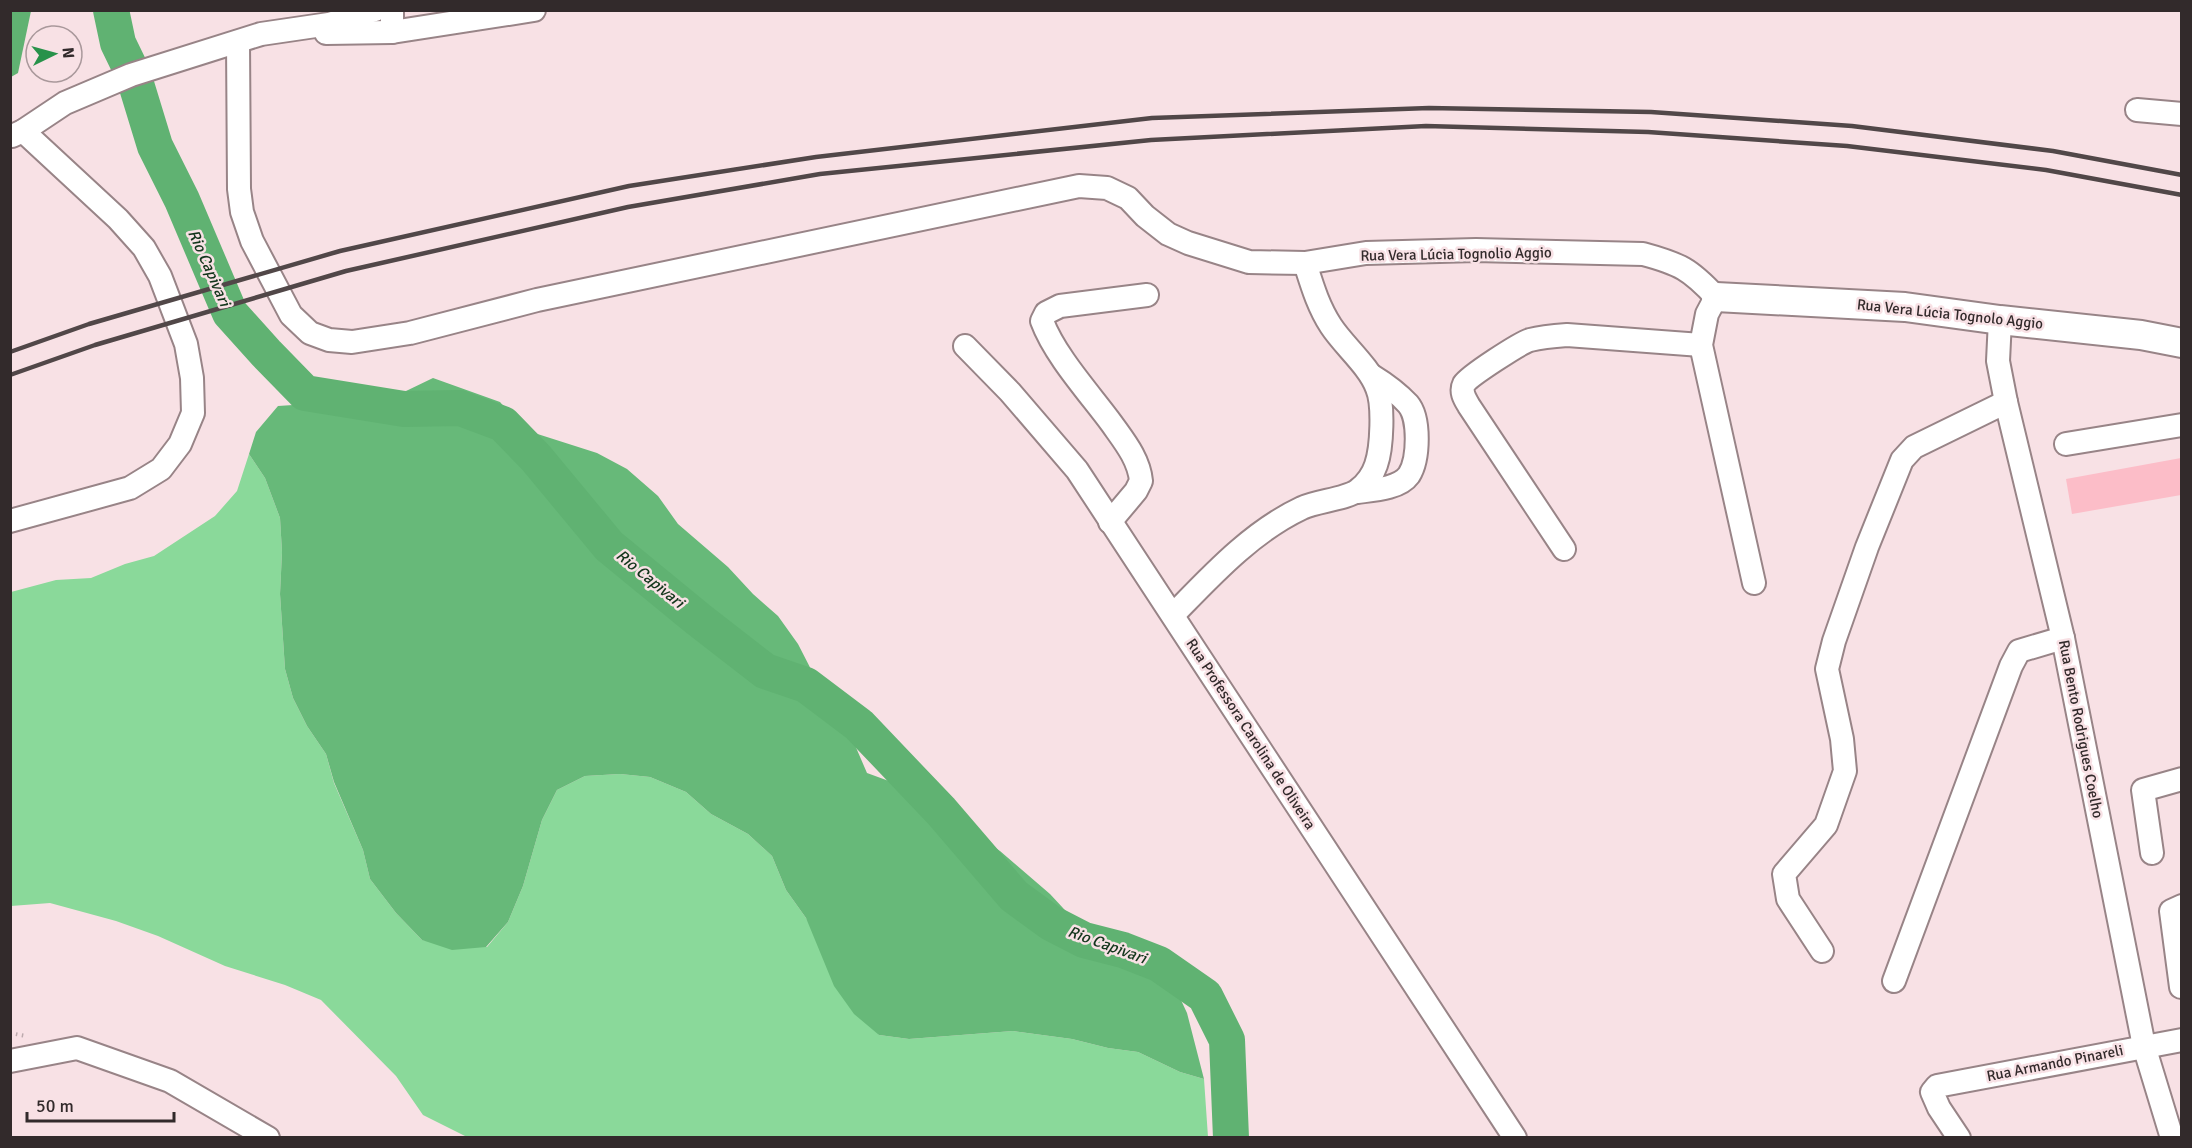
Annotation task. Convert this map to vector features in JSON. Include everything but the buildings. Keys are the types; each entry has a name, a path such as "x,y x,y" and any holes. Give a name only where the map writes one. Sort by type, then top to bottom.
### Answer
{"street":[{"path":"10,521 130,488 161,469 180,444 193,413 192,378 186,344 160,276 144,248 118,219 17,134 65,104 131,75 261,34 329,24 375,10"},
{"path":"261,34 534,10"},
{"name":"Rua Vera Lúcia Tognolio Aggio","path":"238,42 239,189 242,212 252,241 291,315 310,333 329,340 352,342 410,333 537,300 1079,186 1107,188 1128,198 1145,216 1168,234 1188,243 1250,262 1305,263 1326,258 1388,252 1476,250 1643,254 1665,260 1695,274 1716,297"},
{"path":"2137,110 2181,114"},
{"path":"1305,263 1315,296 1331,325 1371,375 1380,398 1380,449 1371,475 1357,492"},
{"path":"1110,522 1142,481 1137,464 1122,438 1061,355 1046,332 1042,321 1046,313 1060,306 1147,295"},
{"path":"1716,297 1707,314 1701,345 1754,583"},
{"name":"Rua Vera Lúcia Tognolo Aggio","path":"1716,297 1905,307 2141,335 2181,343"},
{"name":"Rua Bento Rodrigues Coelho","path":"2000,320 1998,362 2006,402 2063,638 2144,1046 2172,1137"},
{"path":"1564,549 1469,406 1462,390 1464,384 1472,376 1527,341 1545,337 1567,335 1701,345"},
{"name":"Rua Professora Carolina de Oliveira","path":"965,346 1010,392 1077,470 1515,1137"},
{"path":"1173,615 1225,562 1271,525 1303,507 1357,492 1395,485 1408,476 1417,451 1416,428 1409,405 1387,385 1371,375"},
{"path":"1822,951 1788,899 1784,874 1826,825 1845,771 1842,739 1827,669 1834,641 1871,537 1902,460 1914,447 2006,402"},
{"path":"2067,444 2181,425"},
{"path":"1893,981 2011,666 2019,651 2063,638"},
{"path":"2152,854 2144,790 2181,778"},
{"path":"2181,906 2171,911 2181,987"},
{"name":"Rua Armando Pinareli","path":"1959,1137 1939,1108 1932,1092 1937,1086 2181,1040"},
{"path":"10,1061 77,1048 170,1081 268,1137"}],"shaded area":[{"path":"11,10 31,11 28,24 24,24 24,44 18,73 11,77"},
{"path":"433,378 500,402 525,430 597,453 627,469 658,496 678,524 728,567 778,616 798,644 818,683 845,722 867,773 908,788 939,815 969,830 1000,851 1050,894 1076,922 1143,969 1174,985 1187,1013 1204,1079 1180,1072 1138,1052 1108,1048 1072,1039 1013,1031 909,1039 879,1035 854,1014 834,986 806,918 786,890 772,856 748,834 711,814 686,792 650,777 620,774 585,776 557,790 542,820 523,886 508,922 486,947 452,950 422,940 396,913 370,879 363,850 334,782 326,754 307,726 293,698 285,669 280,594 282,552 280,518 265,478 249,454 256,432 278,406 353,401 376,408 377,405"},
{"path":"249,454 265,478 280,518 282,552 280,594 285,669 293,698 307,726 326,754 334,783 363,850 370,879 396,913 422,940 487,947 508,922 523,886 542,820 557,790 585,776 620,774 650,777 686,792 711,814 748,834 772,856 786,890 879,1035 909,1039 1013,1031 1072,1039 1108,1048 1138,1052 1180,1072 1204,1079 1208,1137 467,1137 423,1115 396,1076 321,1000 285,985 225,966 158,936 116,921 50,903 11,906 11,592 56,580 91,578 125,564 154,556 215,516 237,491"}],"waterway":[{"name":"Rio Capivari","path":"111,10 118,43 133,74 155,146 182,200 230,313 305,393 404,409 460,408 503,424 536,458 609,546 765,671 806,685 859,725 941,811 1014,896 1051,923 1084,940 1123,950 1159,964 1205,996 1227,1040 1231,1138"}],"railway":[{"path":"10,352 89,324 340,251 629,186 816,157 1152,118 1429,108 1651,112 1852,126 2053,151 2182,175"},
{"path":"10,375 95,345 346,271 628,207 820,174 1151,140 1426,126 1648,132 1847,146 2046,170 2182,195"}]}
